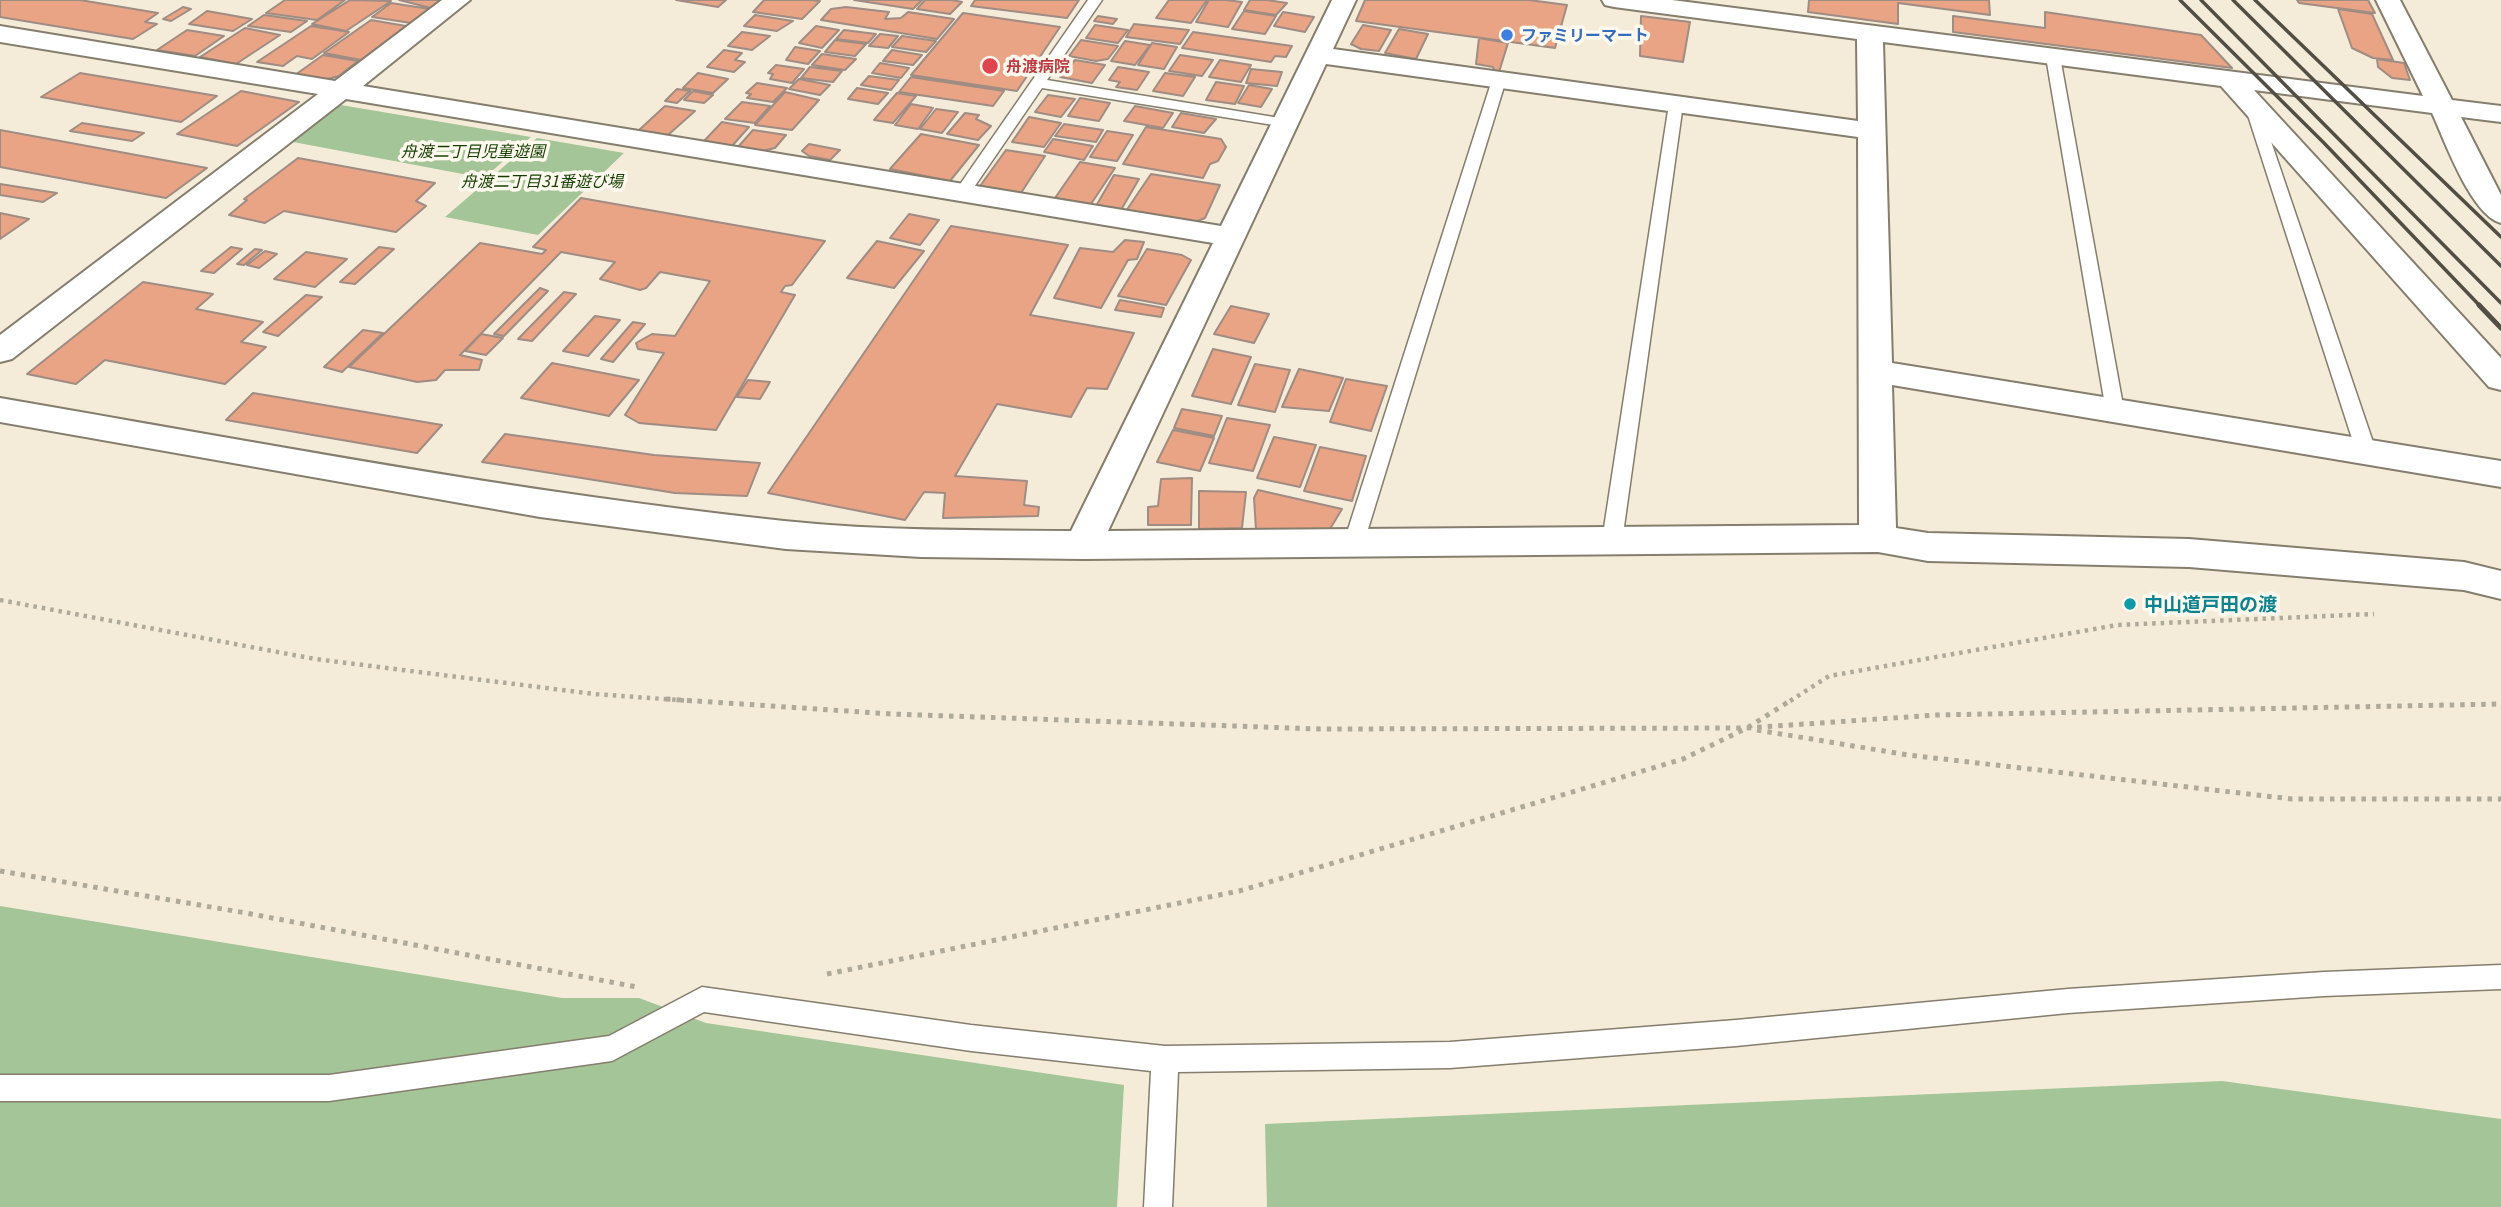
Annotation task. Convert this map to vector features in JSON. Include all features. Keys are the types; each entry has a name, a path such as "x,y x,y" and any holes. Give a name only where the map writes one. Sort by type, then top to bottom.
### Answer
{"street":[{"path":"0,351 458,0"},
{"path":"1083,545 1344,0"},
{"path":"1614,0 2501,114"},
{"path":"2388,0 2492,206 2501,214"},
{"path":"1870,33 1878,538"},
{"path":"0,34 1231,237"},
{"path":"1318,55 1871,131"},
{"path":"2229,79 2501,379"},
{"path":"1876,371 2501,474"},
{"path":"0,410 540,504 786,535 921,542 1083,545 1878,538 1928,547 2189,552 2464,576 2501,585"}],"lane":[{"path":"962,193 1095,0"},
{"path":"2053,57 2115,411"},
{"path":"1354,542 1499,80"},
{"path":"1038,83 1286,123"},
{"path":"1612,541 1676,104"},
{"path":"2252,106 2367,454"},
{"path":"0,1088 329,1088 612,1048 702,999 971,1038 1164,1059 1450,1055 1736,1033 2068,1001 2323,984 2501,977"},
{"path":"1158,1207 1164,1059"}],"path":[{"path":"0,600 315,659 594,694 892,714 1320,729 1747,728 1937,715 2501,704"},
{"path":"824,975 1240,891 1682,759 1747,728 1829,676 2117,625 2378,614"},
{"path":"1747,728 1908,755 2292,799 2501,799"},
{"path":"0,871 246,913 702,999"}],"green space":[{"name":"舟渡二丁目児童遊園","path":"335,104 531,137 484,178 288,141"},
{"name":"舟渡二丁目31番遊び場","path":"537,138 624,153 538,235 445,217"},
{"path":"0,906 562,998 639,998 706,1023 1124,1085 1117,1207 0,1207"},
{"path":"2222,1081 2501,1119 2501,1207 1267,1207 1265,1124"}],"building":[{"path":"0,0 80,0 158,13 145,22 157,24 133,39 0,17"},
{"path":"285,0 345,0 317,20 266,13"},
{"path":"350,0 391,1 346,31 312,24"},
{"path":"399,0 441,0 431,8"},
{"path":"676,0 726,0 718,7"},
{"path":"764,0 820,1 802,19 753,12"},
{"path":"854,0 922,0 913,9"},
{"path":"925,0 962,2 950,14 917,9"},
{"path":"975,0 1079,0 1067,18 971,6"},
{"path":"1169,0 1207,0 1191,23 1156,18"},
{"path":"1209,0 1242,2 1228,27 1196,22"},
{"path":"1250,0 1287,3 1276,15 1244,10"},
{"name":"ファミリーマート","path":"1365,0 1529,0 1567,5 1555,48 1356,21"},
{"path":"1809,0 1989,0 1990,15 1898,3 1898,24 1808,12"},
{"path":"2297,0 2368,0 2375,13 2299,3"},
{"path":"391,3 430,9 411,23 372,17"},
{"path":"183,7 191,9 171,21 163,19"},
{"path":"846,7 889,12 885,19 901,18 908,12 954,19 937,39 821,20 831,9"},
{"path":"2338,9 2372,14 2393,60 2373,58 2352,48"},
{"path":"207,11 252,19 233,31 189,24"},
{"path":"1244,11 1276,16 1265,34 1232,29"},
{"path":"1283,12 1314,17 1305,32 1274,26"},
{"path":"2045,12 2201,35 2232,68 1953,32 1953,16 2045,28"},
{"path":"963,13 1060,27 1017,91 911,75"},
{"path":"264,15 307,21 291,32 248,26"},
{"path":"755,15 793,21 777,31 744,26"},
{"path":"1098,16 1117,19 1113,24 1094,21"},
{"path":"1641,16 1690,22 1683,62 1640,56"},
{"path":"371,20 406,26 361,60 324,53"},
{"path":"1134,24 1189,30 1180,44 1126,37"},
{"path":"1095,25 1128,30 1118,43 1086,38"},
{"path":"1363,25 1391,30 1379,51 1361,49 1351,44"},
{"path":"311,26 349,32 312,59 297,56 283,66 257,62"},
{"path":"816,26 839,30 822,48 799,43"},
{"path":"245,28 280,35 236,64 200,57"},
{"path":"1399,29 1428,34 1416,59 1385,53"},
{"path":"187,30 224,36 195,56 157,50"},
{"path":"844,30 876,34 868,43 836,39"},
{"path":"742,32 770,36 752,50 728,46"},
{"path":"1193,32 1292,46 1286,57 1275,56 1271,62 1182,48"},
{"path":"880,34 898,36 888,48 869,46"},
{"path":"902,36 936,41 926,52 892,47"},
{"path":"1479,38 1508,43 1499,72 1494,71 1493,67 1476,64"},
{"path":"835,40 866,44 855,56 825,52"},
{"path":"1081,40 1118,46 1108,59 1096,61 1069,56"},
{"path":"1125,41 1150,45 1135,65 1111,61"},
{"path":"1152,43 1177,47 1164,69 1138,65"},
{"path":"795,47 820,51 808,64 786,60"},
{"path":"724,50 742,53 735,60 745,62 734,72 707,67"},
{"path":"892,50 922,55 913,65 883,61"},
{"path":"822,54 856,59 845,70 812,65"},
{"path":"323,55 358,61 339,76 324,80 295,75"},
{"path":"1180,55 1213,60 1202,76 1169,71"},
{"path":"2377,59 2404,63 2410,80 2392,78 2378,67"},
{"path":"1075,60 1105,65 1092,83 1060,77"},
{"path":"1220,60 1251,65 1241,82 1209,77"},
{"path":"880,63 909,68 901,78 872,73"},
{"path":"776,65 804,69 792,83 770,79 773,74 768,73"},
{"path":"810,67 842,71 833,82 801,78"},
{"path":"1118,67 1149,72 1137,90 1116,87 1120,82 1109,80"},
{"path":"1251,69 1282,72 1277,86 1246,83"},
{"path":"80,73 217,96 181,122 41,97"},
{"path":"698,73 728,79 713,93 683,88"},
{"path":"1165,73 1195,77 1183,96 1153,91"},
{"path":"869,76 899,80 891,90 861,85"},
{"path":"911,77 1004,91 993,106 899,92"},
{"path":"799,79 830,85 820,95 789,89"},
{"path":"1216,82 1244,86 1235,104 1206,100"},
{"path":"757,83 787,88 773,102 747,98 751,94 746,93"},
{"path":"1249,85 1272,89 1261,107 1238,103"},
{"path":"857,88 888,93 878,104 848,99"},
{"path":"677,89 690,91 677,103 665,101"},
{"path":"241,91 299,102 237,146 177,134"},
{"path":"693,91 713,95 704,103 684,100"},
{"path":"785,92 819,100 792,130 755,125"},
{"path":"897,93 916,96 893,123 874,120"},
{"path":"1048,95 1075,99 1061,117 1035,112"},
{"path":"1080,98 1110,103 1099,121 1068,116"},
{"path":"742,102 770,106 755,123 725,119"},
{"path":"911,104 933,108 918,129 895,125"},
{"path":"665,106 695,111 668,135 638,131"},
{"path":"1135,106 1173,113 1163,128 1124,121"},
{"path":"936,109 958,112 942,133 920,129"},
{"path":"965,113 979,115 976,119 991,126 978,140 947,134"},
{"path":"1181,113 1216,119 1204,133 1172,127"},
{"path":"1029,117 1061,123 1044,147 1012,142"},
{"path":"722,122 749,127 732,146 704,141"},
{"path":"82,123 144,133 132,141 70,131"},
{"path":"1064,124 1103,130 1096,142 1055,136"},
{"path":"1146,127 1221,139 1226,147 1218,161 1210,164 1203,178 1123,164"},
{"path":"0,130 207,168 166,198 0,167"},
{"path":"753,130 786,135 775,148 762,151 738,147"},
{"path":"1107,131 1133,135 1117,161 1090,157"},
{"path":"921,134 979,145 950,181 890,169"},
{"path":"1053,139 1093,146 1084,160 1044,152"},
{"path":"809,144 840,150 830,160 809,156 802,151"},
{"path":"1006,150 1045,156 1021,193 980,186"},
{"path":"298,158 435,183 416,201 426,206 396,232 284,211 265,223 229,215 247,200 244,199"},
{"path":"1080,162 1115,168 1091,204 1055,198"},
{"path":"1151,174 1220,185 1205,218 1195,222 1126,211"},
{"path":"1114,175 1139,179 1121,210 1096,206"},
{"path":"0,184 57,193 43,202 0,195"},
{"path":"581,198 825,241 792,285 785,286 781,292 795,295 716,430 639,423 625,415 664,353 638,349 636,343 652,334 675,336 710,281 660,272 646,288 640,290 600,279 615,262 561,252 460,355 482,360 479,370 445,370 436,380 417,382 349,367 480,243 542,254 546,250 533,247"},
{"path":"0,213 29,219 0,239"},
{"path":"909,214 939,220 920,245 890,238"},
{"path":"951,226 1068,245 1030,315 1134,333 1107,389 1087,388 1071,417 997,404 955,476 1027,481 1024,505 1039,507 1038,516 943,518 945,493 924,492 905,520 768,493"},
{"path":"1125,240 1144,242 1137,259 1128,260 1101,308 1054,298 1080,248 1113,252"},
{"path":"877,241 924,251 894,288 847,278"},
{"path":"231,247 242,249 214,273 201,271"},
{"path":"379,247 394,249 355,284 340,282"},
{"path":"255,249 262,250 244,265 237,264"},
{"path":"1147,249 1182,255 1191,260 1166,305 1118,296"},
{"path":"265,251 277,254 259,268 247,265"},
{"path":"306,252 347,259 315,287 274,279"},
{"path":"143,282 213,294 196,309 263,322 241,342 266,347 225,384 105,360 76,384 27,374"},
{"path":"540,288 548,291 504,336 494,334"},
{"path":"564,292 576,294 532,341 518,339"},
{"path":"306,295 322,297 278,336 263,332"},
{"path":"1120,300 1164,308 1161,317 1115,310"},
{"path":"1231,306 1269,314 1254,343 1214,334"},
{"path":"595,316 620,320 588,356 563,351"},
{"path":"633,322 645,324 613,362 601,359"},
{"path":"363,330 383,333 342,372 324,367"},
{"path":"481,334 503,338 486,355 465,351"},
{"path":"1213,349 1251,357 1231,404 1192,396"},
{"path":"552,363 639,380 609,416 521,398"},
{"path":"1255,364 1290,370 1275,412 1238,405"},
{"path":"1299,369 1343,378 1329,411 1282,407"},
{"path":"1346,379 1387,386 1371,431 1330,422"},
{"path":"748,380 770,382 760,399 737,397"},
{"path":"253,393 442,425 417,453 226,420"},
{"path":"1182,409 1222,416 1214,436 1174,428"},
{"path":"1227,418 1270,425 1253,471 1209,463"},
{"path":"1173,430 1214,438 1200,471 1157,462"},
{"path":"505,434 654,455 760,463 747,496 675,493 482,462"},
{"path":"1274,437 1316,445 1300,487 1257,478"},
{"path":"1320,447 1366,456 1352,501 1304,491"},
{"path":"1192,478 1191,525 1148,525 1148,507 1158,506 1161,479"},
{"path":"1258,490 1342,509 1330,529 1256,530 1254,498"},
{"path":"1199,491 1246,492 1242,528 1199,529"}],"railway":[{"path":"2180,0 2324,143 2481,307"},
{"path":"2201,0 2501,303"},
{"path":"2233,0 2501,266"},
{"path":"2255,0 2501,237"},
{"path":"2479,305 2501,328"}],"place":[{"name":"ファミリーマート","path":"1507,35"},
{"name":"舟渡病院","path":"990,66"},
{"name":"中山道戸田の渡","path":"2130,604"}]}
